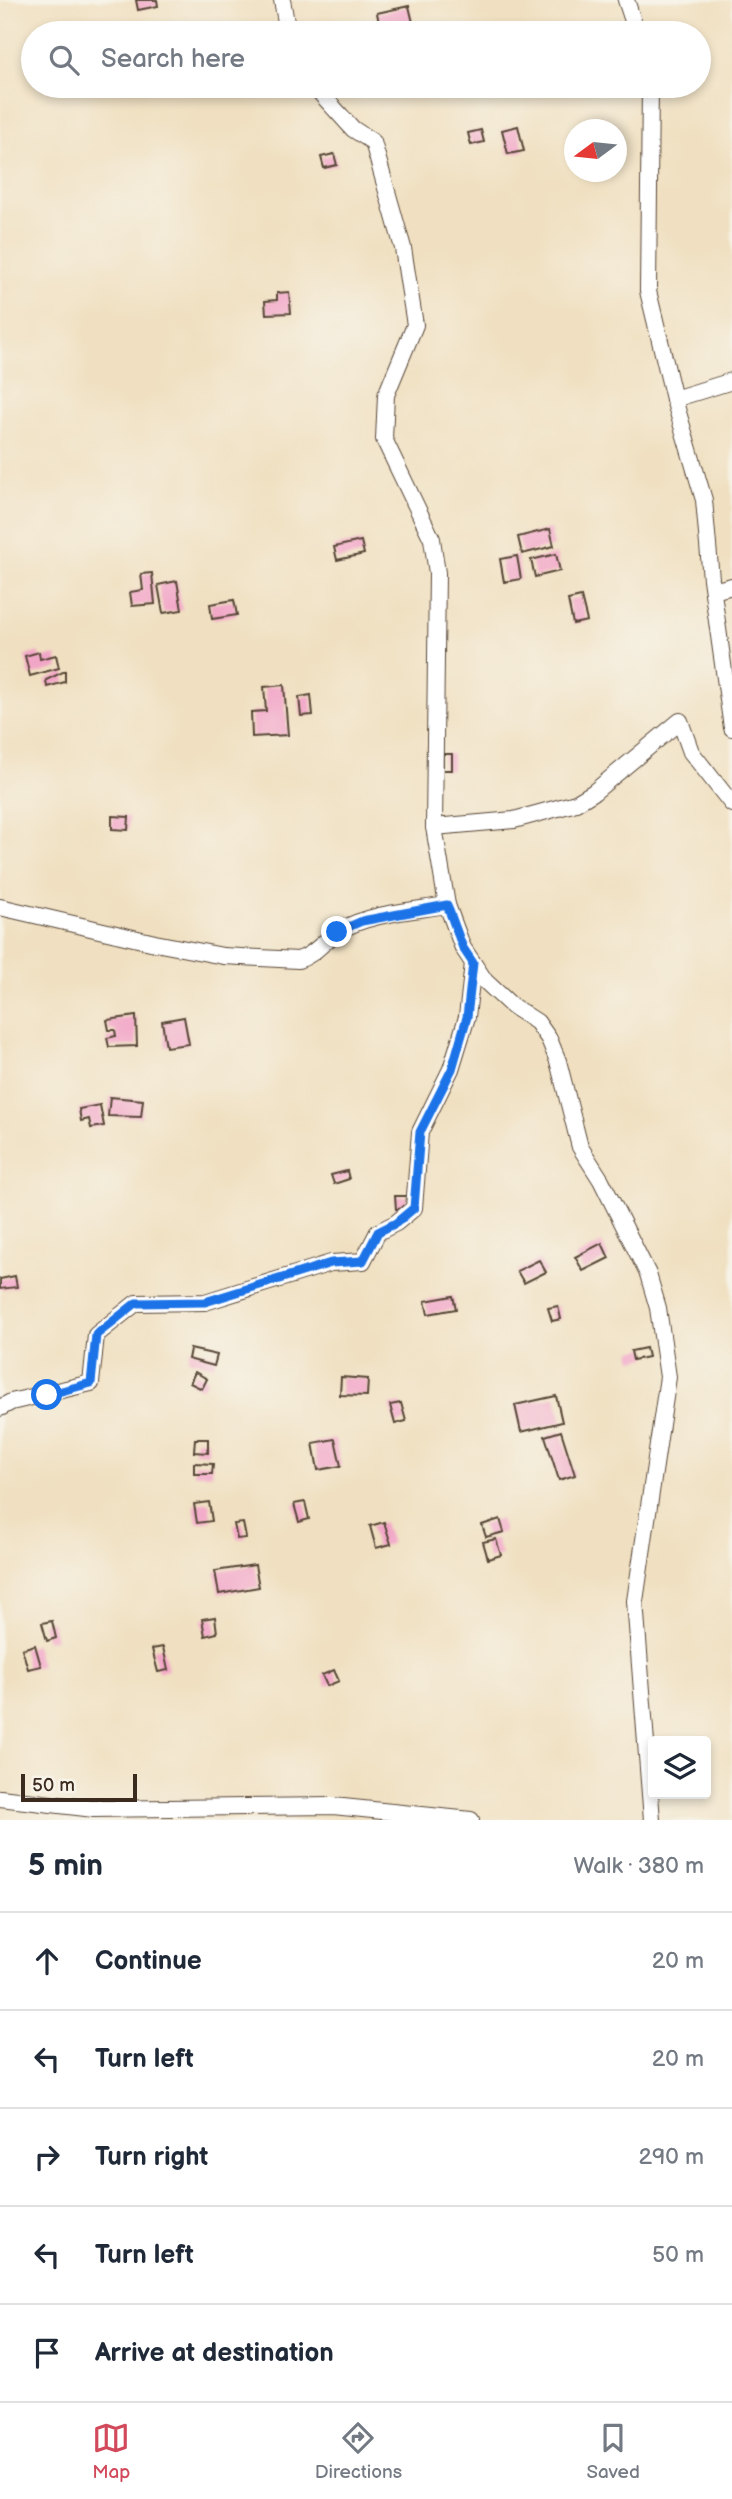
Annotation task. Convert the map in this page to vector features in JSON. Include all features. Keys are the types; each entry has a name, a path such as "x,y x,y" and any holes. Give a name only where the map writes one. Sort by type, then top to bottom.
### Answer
{"street":[{"path":"282,0 286,21"},
{"path":"626,0 633,21"},
{"path":"325,98 353,129 373,142 403,248 415,325 386,395 384,439 432,539 437,573 435,827 447,905 463,948 485,981 512,1006 537,1023 550,1039 580,1147 601,1181 648,1274 659,1308 668,1377 635,1601 652,1820"},
{"path":"650,98 648,290 674,399 704,500 713,592 732,728"},
{"path":"674,399 732,381"},
{"path":"713,592 732,586"},
{"path":"435,827 514,820 576,803 594,792 680,721 691,752 732,804"},
{"path":"0,906 155,943 223,956 298,960 308,957 337,932 362,921 447,905"},
{"path":"0,1408 11,1402 91,1383 96,1335 136,1303 205,1302 331,1263 363,1261 378,1232 396,1223 414,1208 420,1132 452,1069 467,1017 473,963"},
{"path":"0,1798 94,1809 333,1806 471,1820"}],"building":[{"path":"136,0 157,0 158,6 138,10"},
{"path":"409,6 413,21 379,21 377,13"},
{"path":"518,126 524,151 508,154 502,130"},
{"path":"481,130 484,142 471,145 468,133"},
{"path":"334,154 337,165 324,168 321,157"},
{"path":"289,292 291,313 266,314 265,301 277,300 277,293"},
{"path":"550,529 554,546 522,554 518,537"},
{"path":"361,541 364,554 337,560 334,547"},
{"path":"556,554 560,571 535,577 531,560"},
{"path":"517,556 521,579 504,582 500,559"},
{"path":"152,573 155,604 132,606 130,592 143,590 141,574"},
{"path":"177,581 182,610 163,613 158,585"},
{"path":"581,597 587,621 573,624 568,600"},
{"path":"234,600 237,615 212,619 210,604"},
{"path":"39,652 40,659 56,655 59,668 30,676 25,656"},
{"path":"65,671 65,682 47,687 46,680"},
{"path":"284,685 288,735 252,737 251,712 266,711 264,687"},
{"path":"311,695 313,715 301,716 299,697"},
{"path":"443,754 452,754 452,770 443,770"},
{"path":"112,816 129,817 128,830 112,829"},
{"path":"136,1016 137,1046 109,1047 107,1038 116,1036 115,1030 109,1030 107,1020"},
{"path":"184,1017 189,1044 166,1047 162,1021"},
{"path":"110,1097 143,1100 141,1117 108,1116"},
{"path":"100,1105 104,1126 91,1128 89,1119 81,1121 79,1109"},
{"path":"347,1171 349,1179 334,1184 331,1175"},
{"path":"395,1196 407,1196 408,1208 396,1209"},
{"path":"602,1243 609,1258 583,1271 575,1257"},
{"path":"539,1260 546,1272 524,1283 517,1271"},
{"path":"15,1276 17,1287 0,1289 0,1279"},
{"path":"453,1296 456,1309 428,1314 425,1301"},
{"path":"558,1306 561,1319 552,1321 548,1308"},
{"path":"646,1348 648,1357 633,1360 631,1351"},
{"path":"190,1349 217,1355 214,1366 188,1359"},
{"path":"195,1372 207,1379 202,1389 190,1383"},
{"path":"341,1377 368,1379 367,1396 340,1395"},
{"path":"556,1396 562,1422 521,1432 515,1405"},
{"path":"401,1403 406,1421 395,1424 390,1405"},
{"path":"561,1431 575,1475 559,1480 545,1436"},
{"path":"195,1439 208,1439 208,1453 194,1452"},
{"path":"335,1439 341,1466 318,1470 313,1443"},
{"path":"194,1463 213,1464 212,1474 194,1474"},
{"path":"209,1502 212,1521 197,1523 194,1504"},
{"path":"305,1502 309,1519 299,1522 294,1504"},
{"path":"500,1519 504,1532 486,1537 482,1525"},
{"path":"384,1522 391,1544 376,1548 370,1526"},
{"path":"243,1523 246,1538 237,1539 234,1524"},
{"path":"496,1539 501,1555 488,1559 483,1542"},
{"path":"255,1565 259,1587 219,1594 215,1571"},
{"path":"215,1617 217,1633 205,1636 202,1619"},
{"path":"52,1621 56,1638 47,1641 42,1623"},
{"path":"35,1645 41,1666 28,1669 22,1649"},
{"path":"163,1647 168,1670 158,1672 152,1649"},
{"path":"334,1670 339,1681 327,1686 322,1675"}],"route":[{"path":"47,1395 91,1383 96,1335 136,1303 205,1302 331,1263 363,1261 378,1232 396,1223 414,1208 420,1132 452,1069 467,1017 473,963 463,948 447,905 362,921 337,932"}]}
